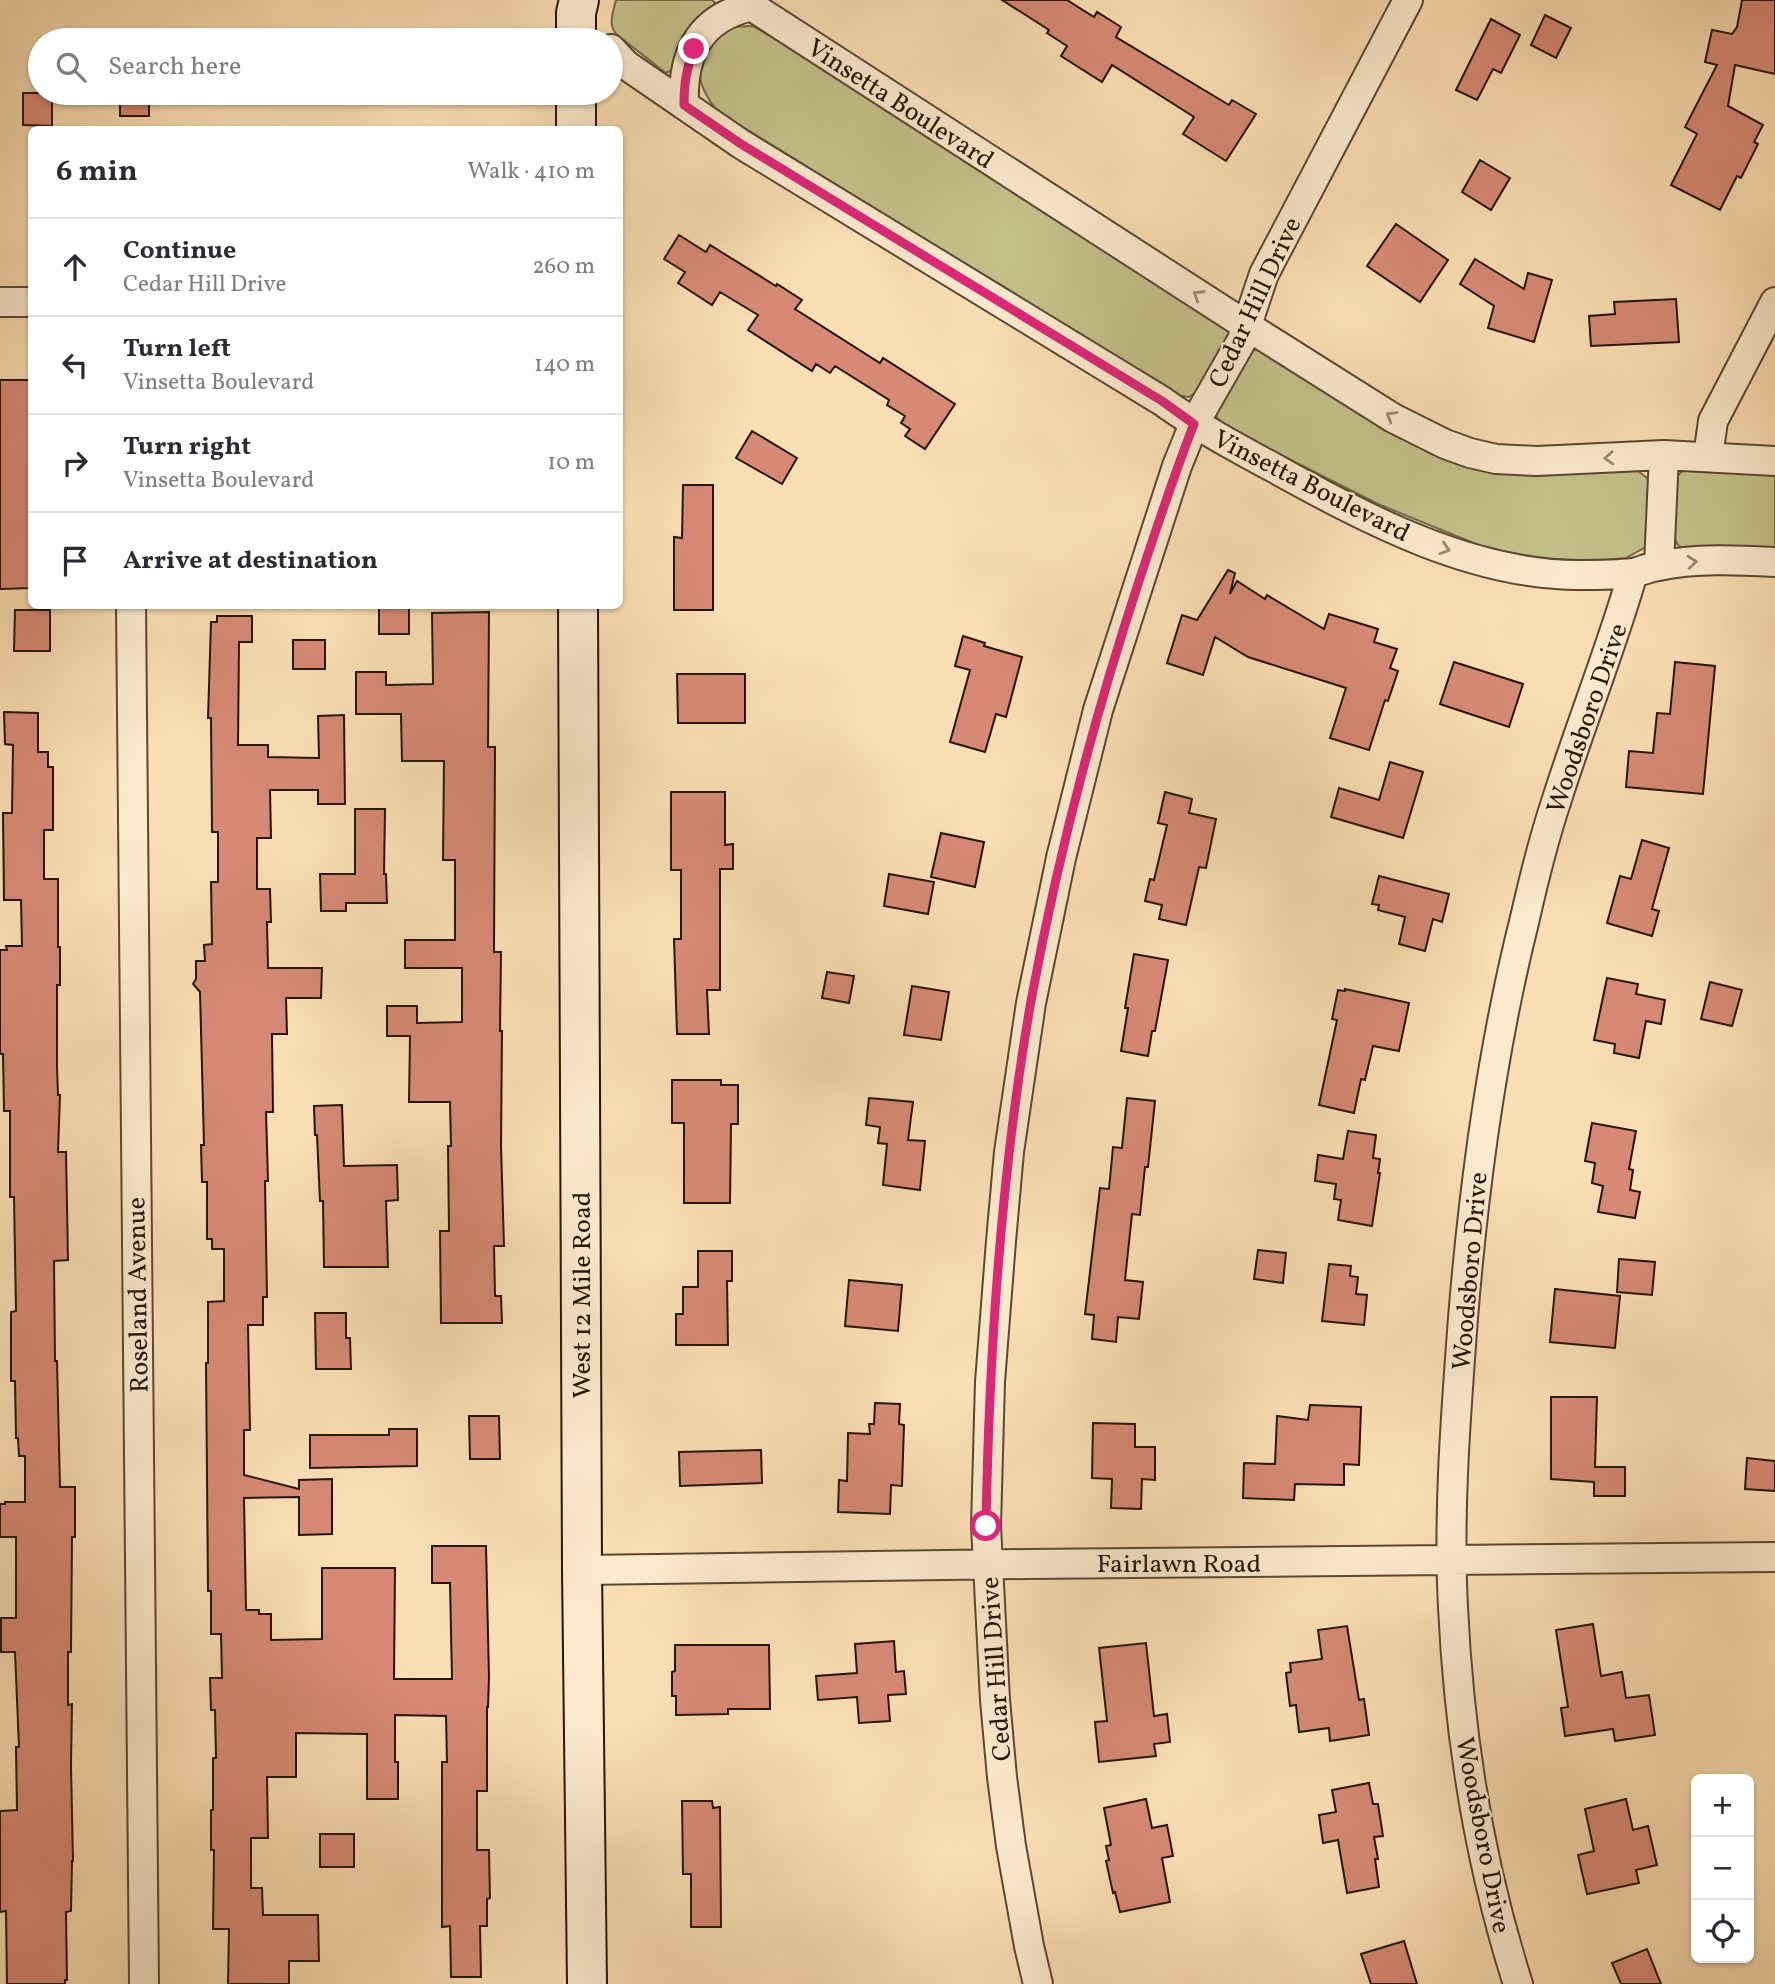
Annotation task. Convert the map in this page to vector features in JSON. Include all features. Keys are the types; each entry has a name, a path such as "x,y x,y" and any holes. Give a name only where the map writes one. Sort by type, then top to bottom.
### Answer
{"main road":[{"path":"576,105 576,126"},
{"name":"West 12 Mile Road","path":"578,609 582,1570 587,1984"}],"street":[{"name":"Cedar Hill Drive","path":"1038,1984 1011,1846 1002,1777 986,1526 991,1368 1009,1152 1031,1003 1061,858 1098,710 1177,466 1194,424 1242,340 1264,274 1408,0"},
{"name":"Vinsetta Boulevard","path":"684,105 687,67 702,32 747,3 1247,326 1393,418 1445,444 1496,459 1537,461 1664,455 1775,461"},
{"path":"575,9 592,28"},
{"name":"Vinsetta Boulevard","path":"623,62 741,144 1162,401 1194,424 1376,523 1469,556 1521,570 1578,575 1713,561 1775,562"},
{"path":"0,302 28,302"},
{"path":"1708,457 1713,421 1775,302"},
{"name":"Woodsboro Drive","path":"1518,1984 1494,1904 1470,1782 1460,1703 1453,1605 1454,1470 1470,1227 1494,1064 1524,920 1556,800 1622,611 1646,569 1664,455"},
{"name":"Roseland Avenue","path":"131,609 144,1984"},
{"name":"Fairlawn Road","path":"582,1570 1775,1557"}],"shaded area":[{"path":"616,0 712,0 715,3 715,7 685,33 677,49 672,70 666,73 623,39 623,28 614,28"},
{"path":"753,26 840,77 1232,332 1199,391 1189,397 1173,395 717,111 701,82 700,64 703,55 720,34 736,27"},
{"path":"1256,349 1268,350 1406,438 1464,466 1506,471 1638,471 1651,481 1651,536 1644,548 1626,558 1581,562 1540,559 1481,546 1378,504 1232,430 1217,418 1216,405 1248,354"},
{"path":"1691,465 1775,468 1775,551 1687,552 1677,544 1672,529 1674,488 1678,475"}],"building":[{"path":"1002,0 1067,0 1094,17 1097,12 1121,27 1116,37 1229,105 1232,100 1256,114 1226,161 1183,134 1194,117 1112,65 1102,82 1061,56 1067,46 1047,33 1049,30"},
{"path":"1742,0 1775,0 1775,74 1735,65 1728,106 1763,125 1754,142 1758,144 1741,178 1737,176 1720,210 1671,185 1697,134 1685,127 1717,65 1705,62 1712,30 1732,34 1737,27"},
{"path":"1545,15 1571,28 1556,58 1531,45"},
{"path":"1491,19 1520,35 1501,73 1493,69 1477,100 1456,90"},
{"path":"23,93 28,93 28,105 52,105 52,126 23,125"},
{"path":"120,105 149,105 149,116 120,116"},
{"path":"1480,160 1510,178 1491,210 1462,192"},
{"path":"1396,224 1448,260 1420,302 1367,266"},
{"path":"679,235 706,252 710,245 776,286 777,284 802,300 795,309 880,363 883,358 955,404 925,449 905,436 910,429 901,423 905,416 887,405 889,400 835,366 830,373 816,364 812,371 748,330 758,315 720,292 712,305 678,283 685,272 664,259"},
{"path":"1475,259 1524,289 1528,273 1552,280 1534,342 1488,328 1494,306 1460,284"},
{"path":"1676,299 1679,342 1591,346 1589,316 1615,314 1614,302"},
{"path":"0,380 28,380 28,588 0,589"},
{"path":"752,431 797,458 782,484 736,458"},
{"path":"683,485 713,485 713,610 674,610 674,537 682,538"},
{"path":"1228,570 1235,573 1230,594 1237,581 1265,599 1267,595 1324,629 1329,614 1378,629 1374,642 1397,649 1390,668 1398,671 1388,701 1385,700 1369,750 1330,738 1346,688 1248,657 1215,637 1203,675 1167,663 1182,615 1197,620"},
{"path":"379,609 409,609 409,634 379,634"},
{"path":"15,610 50,610 50,651 14,651"},
{"path":"489,612 488,747 495,747 494,952 501,952 504,1246 494,1246 495,1296 501,1296 502,1323 441,1323 440,1231 449,1231 450,1102 409,1102 410,1036 387,1036 387,1006 417,1006 417,1023 462,1022 462,968 405,968 405,940 455,940 455,860 443,860 444,761 402,761 401,714 356,714 356,672 386,672 386,685 433,684 432,613"},
{"path":"217,616 252,616 252,642 239,642 238,745 268,745 268,757 319,758 318,716 344,715 345,804 318,804 318,790 270,790 271,838 257,838 257,889 270,889 271,922 267,922 268,968 322,968 321,998 286,998 287,1034 272,1034 273,1112 266,1112 267,1297 263,1297 263,1325 248,1325 250,1430 244,1430 244,1475 299,1489 299,1480 332,1479 332,1534 299,1535 299,1497 244,1498 246,1610 271,1614 271,1640 322,1639 322,1568 395,1568 394,1679 452,1679 450,1583 432,1583 432,1546 486,1546 489,1677 487,1791 477,1791 477,1850 489,1850 490,1898 487,1899 487,1926 480,1926 481,1977 451,1977 450,1926 442,1927 442,1762 447,1762 446,1716 395,1715 398,1799 367,1799 367,1734 296,1733 296,1777 267,1777 268,1838 251,1838 251,1888 262,1888 263,1915 318,1915 319,1961 289,1961 289,1984 228,1984 229,1929 213,1929 214,1850 211,1850 211,1810 213,1758 216,1758 215,1710 211,1710 210,1678 222,1678 221,1634 211,1634 211,1591 208,1591 206,1363 208,1302 224,1301 224,1249 212,1249 212,1239 207,1239 207,1182 202,1182 201,1145 204,1145 200,992 193,984 196,979 196,961 205,961 204,945 212,944 211,882 218,882 218,832 212,832 211,718 208,718 211,622 217,622"},
{"path":"963,636 985,643 984,646 1022,657 1006,717 996,714 985,752 950,742 970,670 955,666"},
{"path":"293,640 325,640 325,669 293,669"},
{"path":"1454,662 1523,684 1509,727 1440,704"},
{"path":"1675,662 1715,666 1703,794 1626,787 1629,751 1653,753 1657,713 1670,714"},
{"path":"677,674 745,674 745,723 678,723"},
{"path":"4,712 38,713 38,752 48,752 48,767 53,767 53,830 44,830 44,879 58,879 58,1152 66,1152 68,1260 54,1261 55,1361 60,1487 75,1487 71,1652 68,1652 68,1705 72,1704 73,1861 71,1911 66,1912 65,1984 7,1984 6,1911 0,1912 0,1811 17,1810 16,1747 19,1747 15,1652 1,1652 1,1618 16,1618 16,1537 0,1537 0,1504 25,1502 25,1456 19,1456 15,1381 11,1381 11,1312 16,1311 14,1197 10,1197 10,1111 4,1111 3,1054 0,1054 0,950 7,950 6,946 22,946 21,900 4,900 3,813 12,813 13,745 5,744"},
{"path":"1390,762 1423,772 1403,838 1331,817 1339,788 1379,800"},
{"path":"671,792 725,792 725,845 733,844 733,869 720,869 720,990 707,990 709,1034 677,1034 674,939 681,939 681,870 671,870"},
{"path":"1165,792 1192,799 1189,813 1216,819 1206,868 1199,867 1186,925 1159,919 1162,905 1145,901 1150,879 1154,880 1167,825 1158,823"},
{"path":"355,809 385,809 384,874 387,903 346,903 346,911 321,911 320,874 355,874"},
{"path":"941,833 984,842 975,887 931,877"},
{"path":"1642,840 1669,848 1652,909 1659,911 1652,936 1607,923 1620,876 1631,879"},
{"path":"889,874 934,882 928,914 884,906"},
{"path":"1379,876 1449,894 1442,922 1433,919 1425,951 1399,944 1405,917 1378,910 1379,905 1372,904"},
{"path":"1134,954 1168,960 1148,1056 1121,1051"},
{"path":"827,972 854,976 849,1003 822,998"},
{"path":"1607,978 1638,984 1636,994 1665,1000 1661,1024 1646,1021 1639,1058 1614,1053 1615,1044 1594,1040"},
{"path":"1710,982 1742,990 1732,1026 1701,1019"},
{"path":"912,986 949,992 941,1040 904,1035"},
{"path":"1345,989 1409,1003 1399,1051 1373,1046 1365,1080 1361,1079 1354,1113 1319,1105 1337,1020 1332,1019 1338,990"},
{"path":"672,1080 721,1080 721,1085 738,1085 738,1124 731,1124 730,1203 684,1203 684,1123 672,1123"},
{"path":"869,1098 913,1102 908,1140 925,1141 920,1190 883,1185 887,1144 878,1143 880,1127 866,1125"},
{"path":"1127,1098 1155,1101 1140,1215 1132,1214 1125,1280 1143,1282 1139,1319 1118,1317 1116,1342 1092,1339 1094,1315 1085,1314 1100,1188 1109,1189 1113,1147 1122,1148"},
{"path":"342,1105 344,1166 397,1165 398,1200 386,1201 388,1267 324,1267 323,1201 320,1201 314,1106"},
{"path":"1592,1123 1636,1131 1629,1169 1633,1170 1630,1190 1640,1192 1635,1218 1598,1212 1603,1186 1592,1183 1595,1163 1585,1161"},
{"path":"1348,1131 1376,1135 1373,1158 1380,1159 1380,1173 1372,1226 1338,1220 1341,1200 1334,1199 1336,1184 1315,1181 1318,1155 1343,1159"},
{"path":"1258,1250 1286,1253 1283,1283 1254,1279"},
{"path":"698,1251 732,1251 732,1281 727,1281 728,1345 676,1345 676,1314 683,1314 683,1287 698,1287"},
{"path":"1619,1259 1655,1262 1652,1295 1617,1292"},
{"path":"1329,1264 1351,1266 1350,1276 1358,1277 1356,1294 1367,1295 1364,1325 1322,1321"},
{"path":"849,1280 902,1285 898,1331 845,1326"},
{"path":"1555,1289 1620,1296 1615,1348 1550,1342"},
{"path":"315,1313 346,1313 346,1338 350,1338 351,1369 316,1369"},
{"path":"1551,1397 1597,1397 1595,1467 1625,1467 1625,1496 1594,1496 1594,1482 1551,1479"},
{"path":"875,1403 900,1404 899,1424 904,1425 902,1486 891,1485 890,1514 838,1512 839,1480 847,1481 848,1433 870,1434 869,1424 874,1424"},
{"path":"1310,1405 1361,1407 1359,1465 1344,1464 1344,1485 1295,1484 1294,1500 1243,1498 1244,1463 1275,1464 1277,1416 1308,1420"},
{"path":"469,1416 499,1416 500,1459 470,1459"},
{"path":"1093,1423 1135,1424 1135,1447 1155,1447 1155,1480 1142,1479 1141,1509 1111,1508 1112,1479 1092,1478"},
{"path":"389,1429 417,1429 417,1466 310,1468 310,1435 389,1435"},
{"path":"761,1450 762,1483 680,1486 679,1452"},
{"path":"1747,1458 1775,1461 1775,1491 1745,1489"},
{"path":"1593,1624 1601,1676 1622,1672 1626,1698 1649,1695 1655,1735 1615,1741 1613,1729 1565,1736 1561,1708 1568,1707 1556,1630"},
{"path":"1347,1626 1359,1700 1364,1699 1369,1735 1330,1741 1329,1728 1299,1732 1296,1705 1290,1706 1286,1673 1291,1672 1290,1663 1322,1659 1318,1630"},
{"path":"894,1641 896,1672 904,1671 906,1694 888,1695 890,1721 859,1723 857,1697 818,1700 816,1676 857,1673 855,1644"},
{"path":"1146,1643 1154,1716 1167,1714 1170,1742 1154,1744 1156,1756 1099,1762 1095,1722 1107,1721 1099,1648"},
{"path":"675,1645 769,1645 770,1709 728,1709 728,1714 676,1715 676,1696 672,1696"},
{"path":"1369,1783 1373,1804 1378,1804 1383,1836 1374,1837 1379,1887 1347,1893 1338,1840 1323,1843 1319,1815 1336,1812 1332,1790"},
{"path":"1146,1799 1152,1828 1167,1825 1173,1856 1162,1858 1170,1902 1120,1912 1106,1861 1109,1860 1106,1846 1111,1845 1104,1808"},
{"path":"1626,1799 1633,1830 1648,1826 1657,1865 1636,1870 1639,1883 1587,1894 1578,1855 1594,1851 1585,1809"},
{"path":"682,1801 712,1801 713,1808 720,1807 721,1927 691,1927 691,1874 683,1874"},
{"path":"320,1834 354,1834 354,1867 320,1867"},
{"path":"1404,1941 1417,1984 1371,1984 1361,1954"},
{"path":"1647,1949 1661,1984 1621,1984 1612,1963"}],"route":[{"path":"694,49 687,67 684,105 741,144 1162,401 1194,424 1177,466 1098,710 1061,858 1031,1003 1009,1152 990,1382 986,1526"}]}
